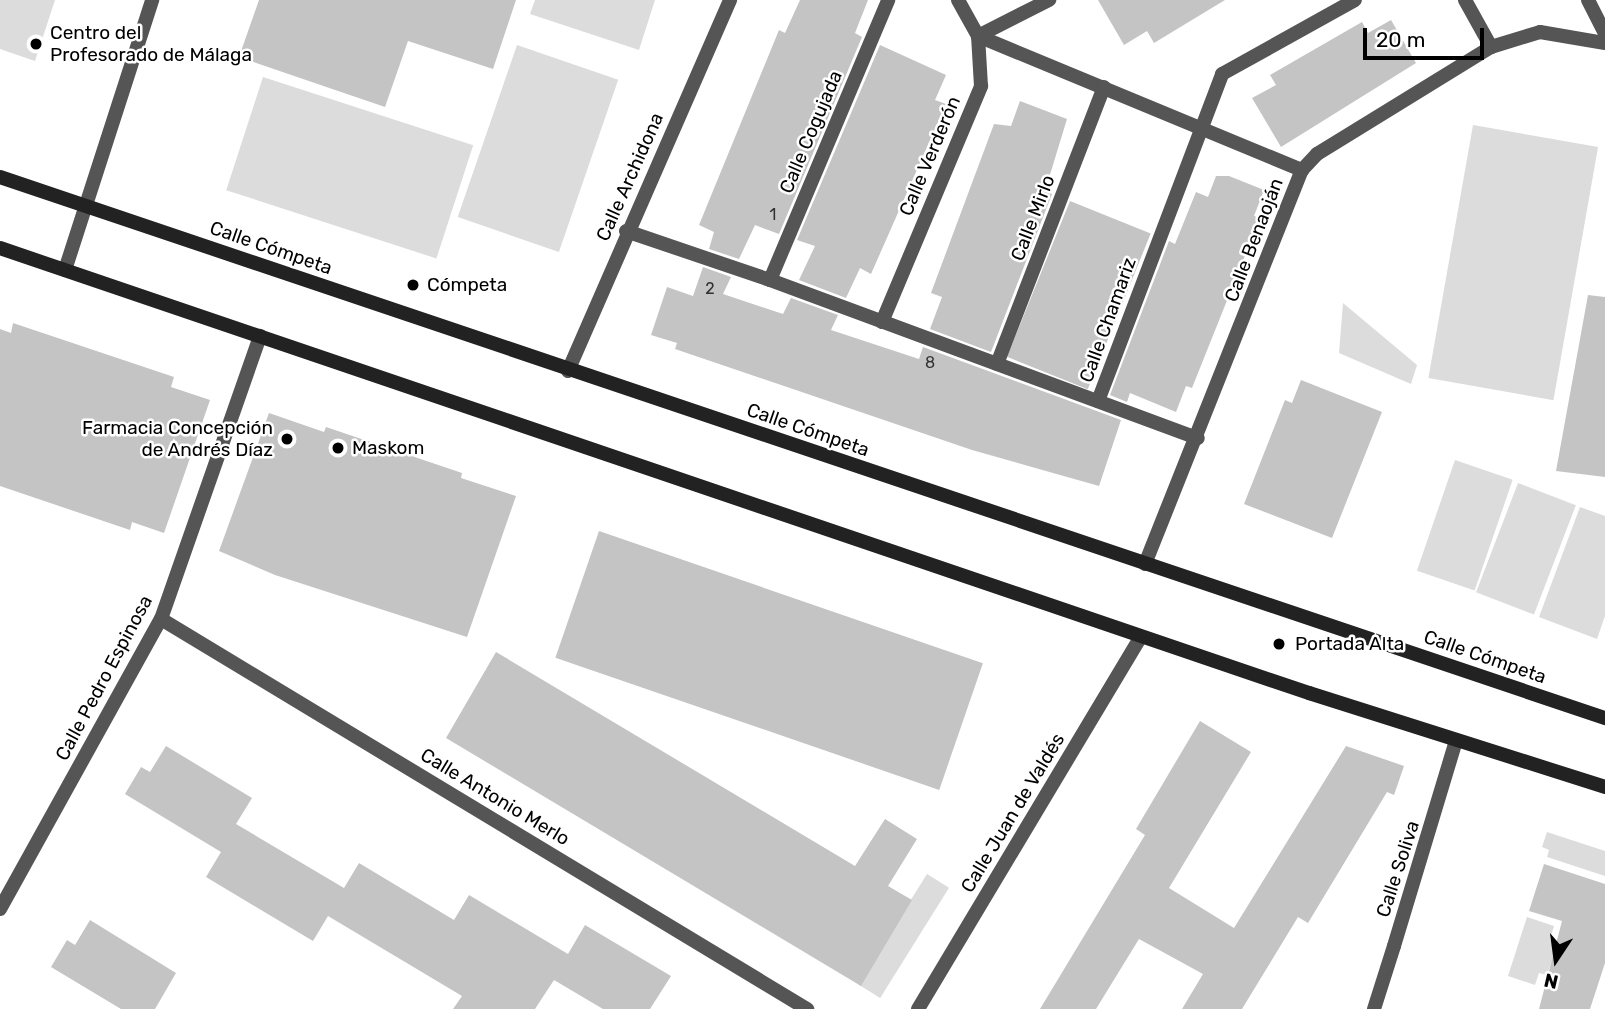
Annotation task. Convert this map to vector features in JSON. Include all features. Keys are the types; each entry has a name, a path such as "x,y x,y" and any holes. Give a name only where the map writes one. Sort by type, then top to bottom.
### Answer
{"main road":[{"name":"Calle Cómpeta","path":"0,177 86,204 568,371 1605,718"},
{"path":"0,248 1141,637 1605,788"}],"street":[{"path":"65,270 152,0"},
{"name":"Calle Archidona","path":"568,371 626,231 730,0"},
{"name":"Calle Cogujada","path":"770,280 888,0"},
{"path":"957,0 978,36 1303,170"},
{"path":"978,36 1049,0"},
{"name":"Calle Chamariz","path":"626,231 770,280 1098,401 1222,74 1331,6 1355,0"},
{"path":"1465,0 1491,47"},
{"path":"1588,0 1605,33"},
{"name":"Calle Benaoján","path":"1146,564 1303,170 1317,154 1491,47 1540,32 1605,43"},
{"name":"Calle Verderón","path":"882,322 981,86 978,36"},
{"name":"Calle Mirlo","path":"998,363 1104,87"},
{"name":"Calle Pedro Espinosa","path":"0,909 161,619 260,335"},
{"path":"1098,401 1198,438"},
{"name":"Calle Antonio Merlo","path":"161,619 807,1009"},
{"name":"Calle Juan de Valdés","path":"918,1009 1141,637"},
{"name":"Calle Soliva","path":"1374,1009 1456,741"}],"shaded area":[{"path":"0,0 55,0 35,61 0,49"},
{"path":"535,0 655,0 639,50 530,14"},
{"path":"517,45 618,80 559,252 458,217"},
{"path":"263,77 473,145 436,258 226,190"},
{"path":"1473,125 1598,147 1553,400 1428,378"},
{"path":"1343,303 1417,365 1411,384 1339,353"},
{"path":"1455,460 1513,480 1475,590 1417,571"},
{"path":"1518,483 1576,505 1534,614 1476,592"},
{"path":"1580,507 1605,516 1605,616 1597,639 1539,617"},
{"path":"1547,832 1605,851 1605,876 1547,857 1549,850 1542,847"},
{"path":"927,874 949,888 880,998 858,984"},
{"path":"1527,917 1554,926 1550,939 1558,942 1547,975 1539,973 1535,985 1508,976"}],"building":[{"path":"259,0 516,0 493,69 408,41 385,107 239,57"},
{"path":"800,0 868,0 855,33 862,37 779,234 755,225 739,259 709,249 714,232 699,225 779,30 785,33"},
{"path":"1098,0 1225,0 1154,43 1147,31 1124,45"},
{"path":"1391,20 1416,63 1281,147 1252,98 1276,85 1270,75 1362,22 1368,33"},
{"path":"880,45 946,75 935,100 946,104 871,274 860,268 846,298 799,280 815,246 797,240"},
{"path":"1020,101 1067,119 1045,191 1052,194 991,352 930,329 942,297 931,293 994,124 1011,126"},
{"path":"1216,176 1229,176 1264,190 1254,216 1260,218 1192,388 1186,386 1176,412 1130,393 1127,402 1110,395 1169,241 1175,244 1196,192 1208,197"},
{"path":"1070,201 1151,234 1088,389 1007,357"},
{"path":"703,267 731,277 723,294 783,314 791,298 838,315 831,330 919,359 923,347 1121,420 1099,486 972,450 675,349 677,343 651,335 667,287 693,296"},
{"path":"1588,295 1605,297 1605,477 1556,471"},
{"path":"13,323 174,377 171,387 210,400 164,533 132,522 130,530 0,486 0,329 11,333"},
{"path":"1301,380 1382,412 1332,538 1244,504 1285,400 1292,403"},
{"path":"269,413 324,432 326,427 462,473 461,478 516,496 467,637 275,575 219,551"},
{"path":"599,531 983,663 939,790 555,658"},
{"path":"496,652 855,866 885,819 917,839 888,886 912,900 861,986 446,738"},
{"path":"1200,721 1251,752 1169,888 1234,928 1346,746 1404,766 1394,795 1387,792 1308,923 1298,917 1242,1009 1182,1009 1203,974 1139,939 1096,1009 1040,1009 1145,835 1136,829"},
{"path":"166,746 252,798 236,824 344,888 359,863 454,920 469,895 568,954 585,925 671,976 650,1009 603,1009 554,980 535,1009 453,1009 462,996 328,916 313,941 206,877 221,852 125,794 141,767 150,772"},
{"path":"1544,864 1605,884 1605,963 1590,1009 1539,1009 1562,921 1529,911"},
{"path":"90,920 176,973 155,1009 121,1009 51,967 67,940 75,945"}],"place":[{"name":"Centro del Profesorado de Málaga","path":"36,44"},
{"name":"Cómpeta","path":"413,285"},
{"name":"Farmacia Concepción de Andrés Díaz","path":"287,439"},
{"name":"Maskom","path":"338,448"},
{"name":"Portada Alta","path":"1279,644"}]}
